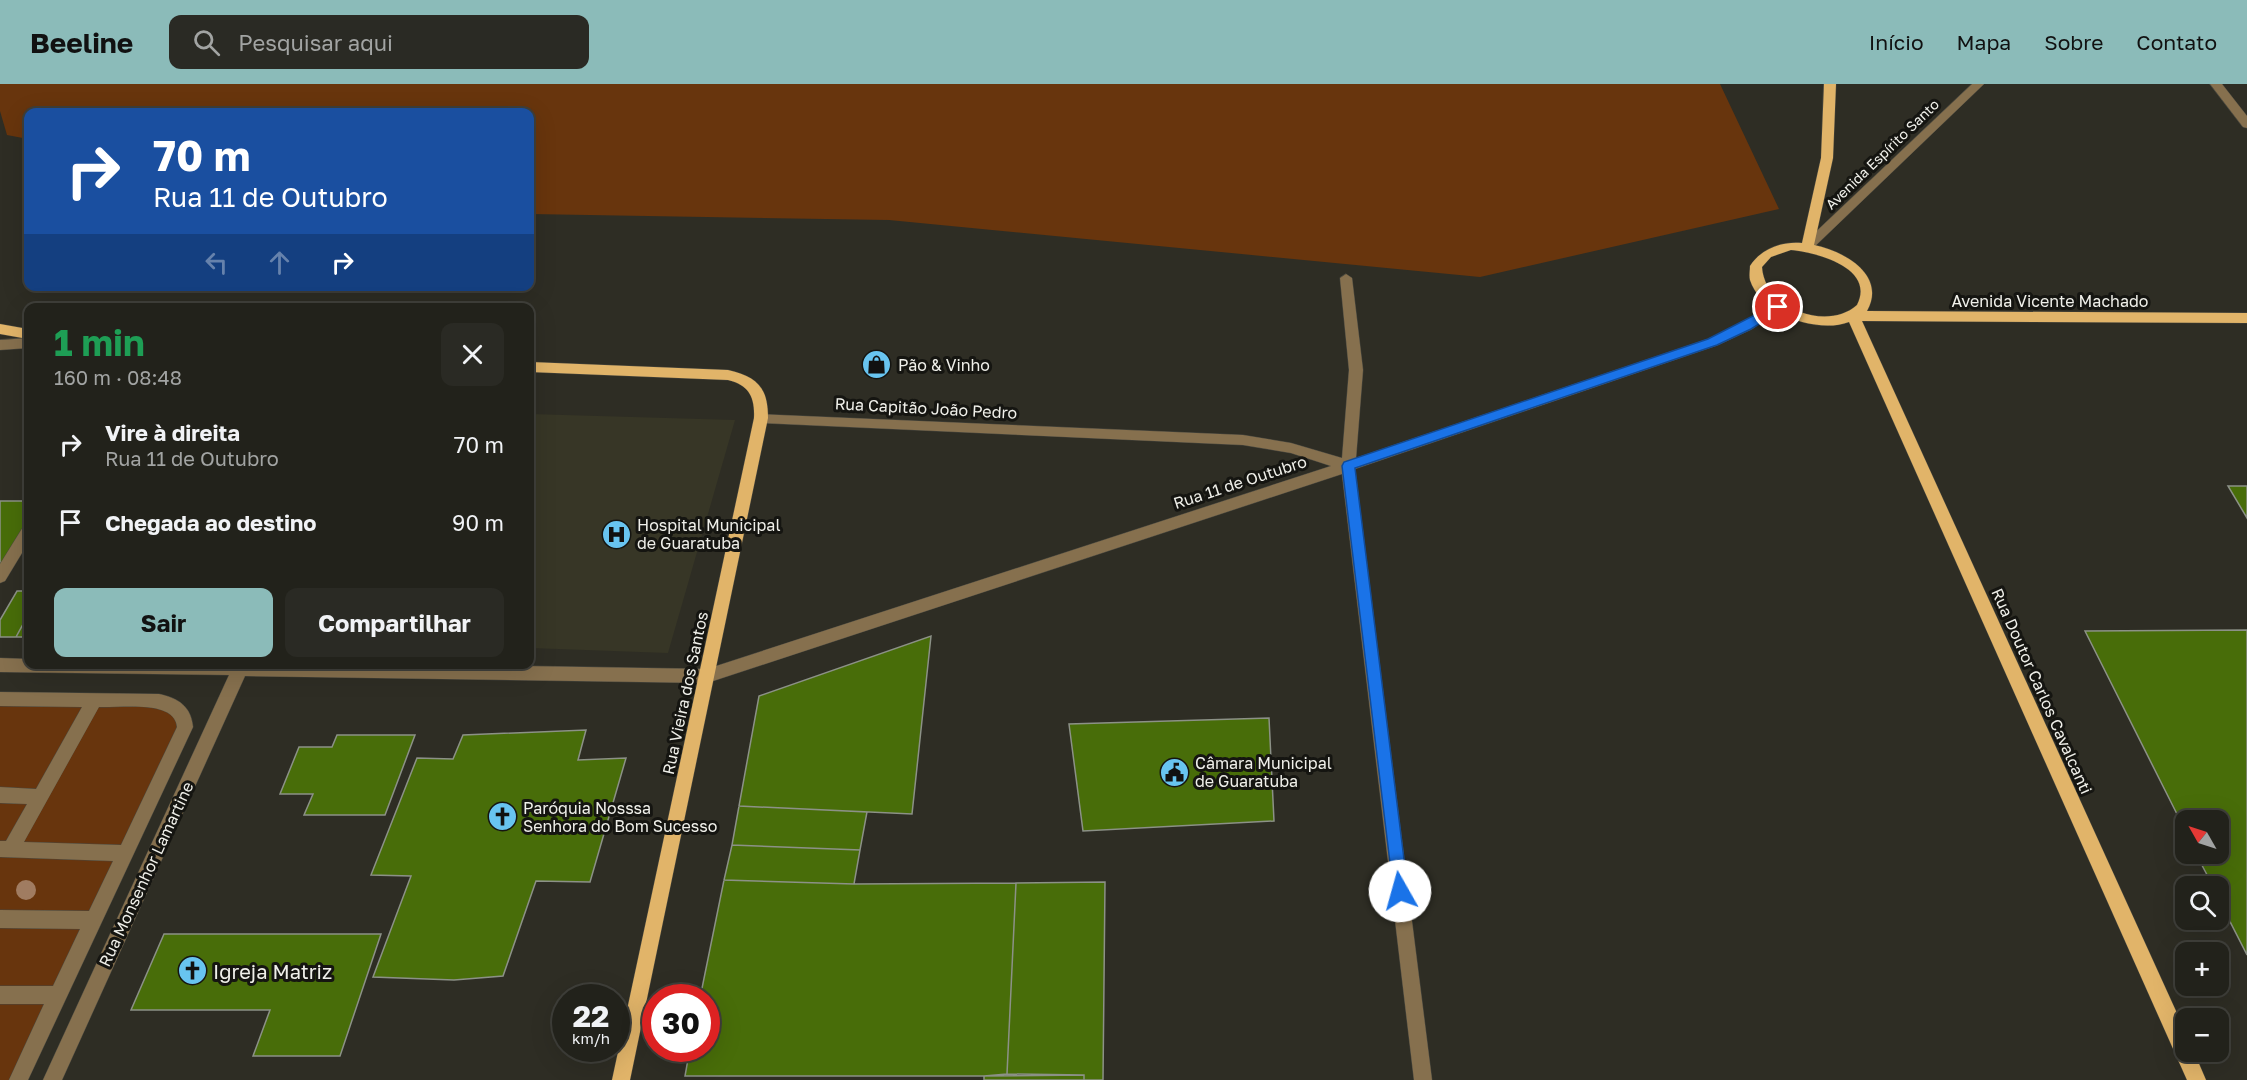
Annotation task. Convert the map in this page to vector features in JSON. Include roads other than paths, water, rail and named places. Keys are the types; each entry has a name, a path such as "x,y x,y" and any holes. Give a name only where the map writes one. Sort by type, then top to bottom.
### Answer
{"main road":[{"path":"1807,247 1827,158 1830,84"},
{"path":"1807,247 1825,251 1843,260 1861,277 1868,296 1864,308 1841,321 1818,321 1793,315 1778,307 1766,296 1758,285 1755,274 1757,263 1764,254 1776,249 1807,247"},
{"name":"Avenida Vicente Machado","path":"1853,316 2247,318"},
{"name":"Rua Doutor Carlos Cavalcanti","path":"1853,316 2198,1080"},
{"path":"0,329 24,333"},
{"path":"534,367 718,373 736,376 754,387 762,403 761,418"},
{"name":"Rua Vieira dos Santos","path":"621,1080 761,418"}],"street":[{"name":"Avenida Espírito Santo","path":"1807,247 1978,84"},
{"path":"2216,84 2247,123"},
{"path":"1346,278 1356,370 1348,466 1423,1080"},
{"name":"Rua 11 de Outubro","path":"380,669 706,676 1348,466 1713,342 1747,326 1778,307"},
{"path":"0,345 24,343"},
{"name":"Rua Capitão João Pedro","path":"761,418 1243,440 1291,448 1348,466"},
{"path":"0,577 24,538"},
{"name":"Rua 11 de Outubro","path":"0,665 24,665"},
{"name":"Rua Monsenhor Lamartine","path":"52,1080 240,669"},
{"path":"0,699 166,702 177,707 185,721 185,727 18,1080"},
{"path":"6,849 42,797 95,700"},
{"path":"0,795 42,797"},
{"path":"6,849 125,853"},
{"path":"0,919 94,920"},
{"path":"0,995 57,995"}],"place":[{"name":"Pão & Vinho","path":"877,365"},
{"name":"Hospital Municipal de Guaratuba","path":"616,534"},
{"name":"Câmara Municipal de Guaratuba","path":"1174,772"},
{"name":"Paróquia Nosssa Senhora do Bom Sucesso","path":"502,817"},
{"name":"Igreja Matriz","path":"192,971"}]}
